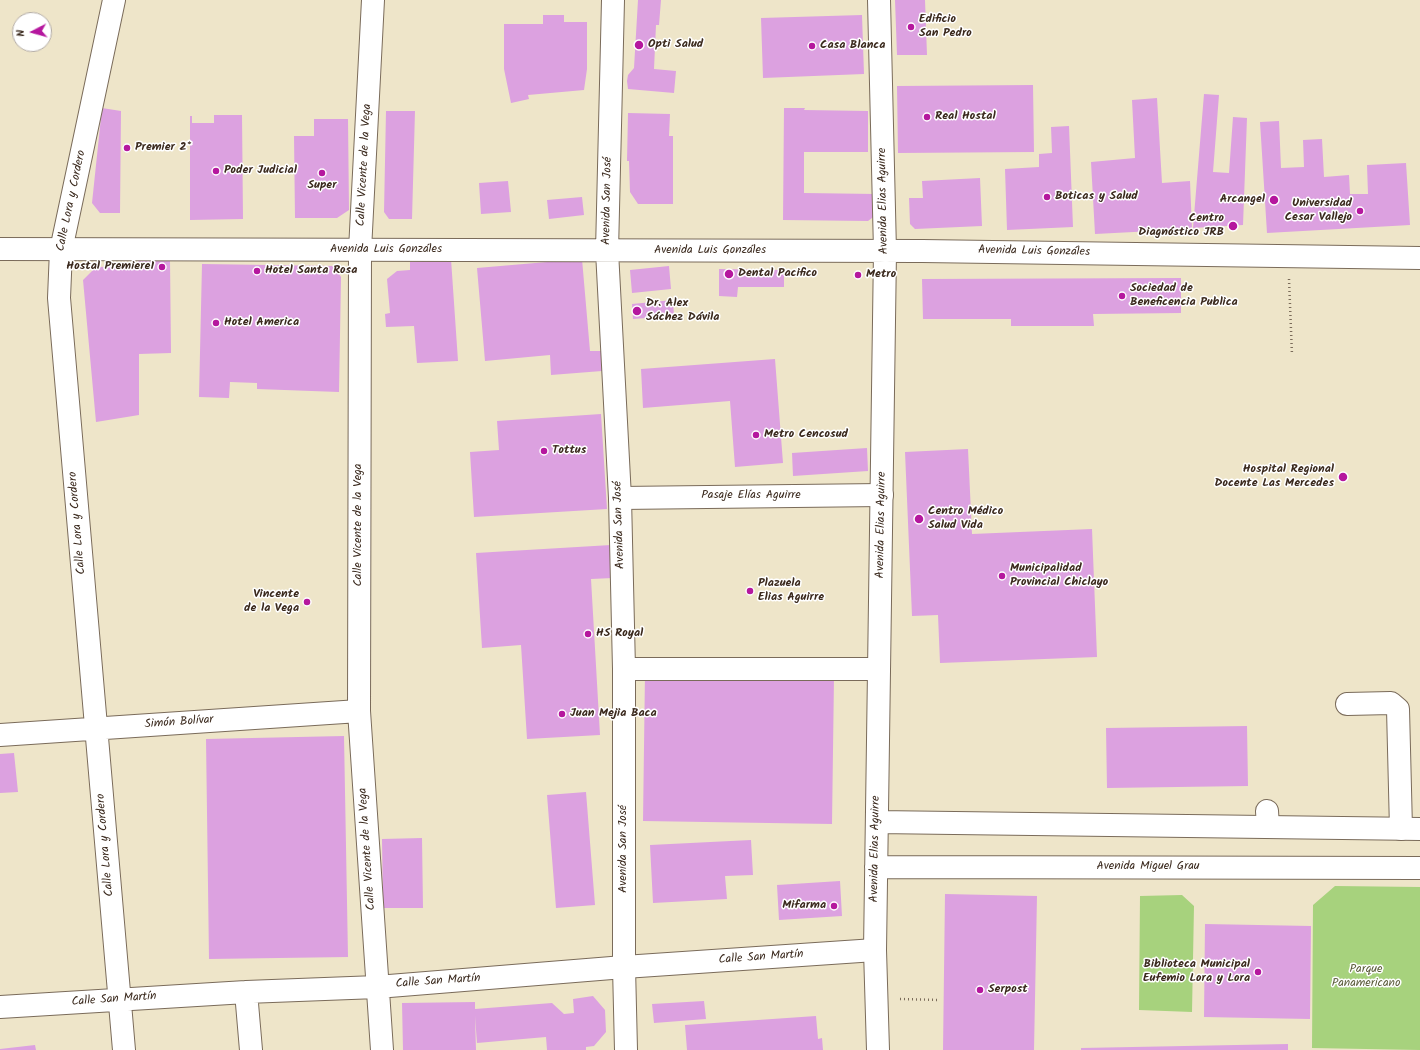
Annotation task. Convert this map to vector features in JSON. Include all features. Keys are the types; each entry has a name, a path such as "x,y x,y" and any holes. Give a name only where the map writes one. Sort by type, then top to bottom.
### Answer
{"main road":[{"name":"Calle Lora y Cordero","path":"114,0 61,250 59,298 124,1050"},
{"name":"Calle Vicente de la Vega","path":"373,0 360,250 359,711 382,1050"},
{"name":"Avenida San José","path":"613,0 607,250 620,498 624,669 624,968 626,1050"},
{"name":"Avenida Elias Aguirre","path":"878,1050 875,950 885,250 880,0"},
{"name":"Avenida Luis Gonzáles","path":"0,249 885,250 1420,258"},
{"name":"Pasaje Elías Aguirre","path":"620,498 882,495"},
{"path":"624,669 879,669"},
{"path":"877,822 1267,819 1411,829 1398,709 1391,703 1348,704"},
{"name":"Simón Bolívar","path":"0,735 359,711"},
{"name":"Avenida Miguel Grau","path":"876,867 1420,868"},
{"name":"Calle San Martín","path":"0,1007 246,992 377,987 875,950"},
{"path":"246,992 251,1050"}],"path":[{"path":"1288,256 1292,355"},
{"path":"876,997 940,1000"}],"green space":[{"name":"Parque Panamericano","path":"1335,886 1420,887 1420,1050 1312,1048 1313,905"},
{"path":"1182,895 1194,906 1192,1012 1139,1010 1140,896"}],"building":[{"path":"638,0 661,0 659,25 656,25 654,69 676,71 674,93 628,89 628,75 634,68"},
{"name":"Edificio San Pedro","path":"895,0 925,0 927,55 897,55"},
{"path":"543,15 564,15 564,22 587,22 587,69 584,90 528,95 529,99 511,103 504,69 504,24 543,24"},
{"name":"Casa Blanca","path":"862,15 864,74 763,78 761,18"},
{"path":"1033,85 1034,152 898,153 897,86"},
{"path":"1204,94 1219,95 1213,172 1229,173 1233,117 1247,118 1243,225 1193,228"},
{"path":"1157,98 1162,183 1190,181 1192,229 1095,234 1091,162 1135,158 1132,100"},
{"path":"102,108 121,111 120,213 100,213 92,203"},
{"path":"784,108 805,108 804,110 868,111 868,152 804,152 804,193 876,194 876,215 868,221 783,220"},
{"path":"386,111 415,111 412,219 389,219 384,212"},
{"path":"628,113 670,114 669,136 673,136 673,204 638,204 630,192 629,161 627,161"},
{"name":"Poder Judicial","path":"214,115 242,115 243,219 190,220 190,116 192,116 192,123 214,123"},
{"name":"Super","path":"314,119 348,119 349,210 337,218 295,218 294,136 314,136"},
{"path":"1279,121 1281,168 1304,167 1303,140 1322,139 1324,177 1349,175 1350,194 1368,194 1367,165 1406,163 1410,225 1267,233 1260,122"},
{"path":"1069,126 1073,227 1007,230 1005,169 1039,167 1039,154 1052,153 1051,127"},
{"path":"980,178 982,226 915,229 910,224 909,198 923,198 922,181"},
{"path":"508,181 511,212 481,214 479,183"},
{"path":"582,197 584,215 549,219 547,200"},
{"path":"451,259 458,361 417,363 414,326 386,327 385,314 390,313 387,279 397,271 410,270 410,262"},
{"path":"582,259 590,351 601,351 602,371 551,375 550,355 485,361 477,268"},
{"path":"170,260 171,353 139,354 139,415 96,422 83,280 96,267 138,266 138,261"},
{"path":"202,264 334,266 341,277 339,392 257,389 257,383 230,382 229,398 199,397"},
{"path":"669,266 671,289 632,293 630,270"},
{"path":"719,269 784,270 784,287 738,287 737,297 719,296"},
{"path":"1181,278 1181,313 1093,314 1094,326 1011,326 1011,319 923,319 922,279"},
{"path":"673,300 674,316 633,319 632,304"},
{"name":"Metro Cencosud","path":"775,359 783,463 735,467 730,401 643,408 641,369"},
{"name":"Tottus","path":"601,414 607,509 474,517 470,452 499,450 497,421"},
{"path":"867,448 868,471 793,476 792,453"},
{"name":"Municipalidad Provincial Chiclayo","path":"968,449 972,534 1092,529 1097,657 940,663 938,615 912,616 905,452"},
{"path":"611,545 613,578 591,579 600,735 527,739 521,645 482,648 476,553"},
{"path":"645,673 834,677 832,824 643,821"},
{"path":"1247,726 1248,786 1107,788 1106,728"},
{"path":"344,736 348,957 209,959 206,739"},
{"path":"14,753 18,792 0,793 0,754"},
{"path":"586,792 595,905 556,908 547,795"},
{"path":"422,838 423,908 383,908 382,839"},
{"path":"751,840 753,875 725,876 727,899 653,903 650,845"},
{"path":"840,881 842,916 779,920 777,885"},
{"path":"945,894 1037,896 1034,1050 943,1050"},
{"name":"Biblioteca Municipal Eufemio Lora y Lora","path":"1205,924 1311,926 1310,1019 1204,1017"},
{"path":"593,996 605,1010 606,1032 594,1046 586,1047 586,1050 547,1050 546,1037 477,1043 475,1016 476,1050 403,1050 402,1003 475,1002 475,1009 552,1003 564,1014 574,1013 573,999"},
{"path":"704,1001 706,1019 654,1023 652,1004"},
{"path":"816,1016 818,1039 822,1038 823,1050 687,1050 685,1025"},
{"path":"1288,1044 1288,1050 1081,1050 1081,1048"},
{"path":"35,1045 36,1050 0,1050 0,1049"}],"place":[{"name":"Edificio San Pedro","path":"911,27"},
{"name":"Opti Salud","path":"639,45"},
{"name":"Casa Blanca","path":"812,46"},
{"name":"Real Hostal","path":"927,117"},
{"name":"Premier 2*","path":"127,148"},
{"name":"Poder Judicial","path":"216,171"},
{"name":"Super","path":"322,173"},
{"name":"Boticas y Salud","path":"1047,197"},
{"name":"Arcangel","path":"1274,200"},
{"name":"Universidad Cesar Vallejo","path":"1360,211"},
{"name":"Centro Diagnóstico JRB","path":"1233,226"},
{"name":"Hostal Premiere1","path":"162,267"},
{"name":"Hotel Santa Rosa","path":"257,271"},
{"name":"Dental Pacifico","path":"729,274"},
{"name":"Metro","path":"858,275"},
{"name":"Sociedad de Beneficencia Publica","path":"1122,296"},
{"name":"Dr. Alex Sáchez Dávila","path":"637,311"},
{"name":"Hotel America","path":"216,323"},
{"name":"Metro Cencosud","path":"756,435"},
{"name":"Tottus","path":"544,451"},
{"name":"Hospital Regional Docente Las Mercedes","path":"1343,477"},
{"name":"Centro Médico Salud Vida","path":"919,519"},
{"name":"Municipalidad Provincial Chiclayo","path":"1002,576"},
{"name":"Plazuela Elias Aguirre","path":"750,591"},
{"name":"Vincente de la Vega","path":"307,602"},
{"name":"HS Royal","path":"588,634"},
{"name":"Juan Mejia Baca","path":"562,714"},
{"name":"Mifarma","path":"834,906"},
{"name":"Biblioteca Municipal Eufemio Lora y Lora","path":"1258,972"},
{"name":"Serpost","path":"980,990"}]}
